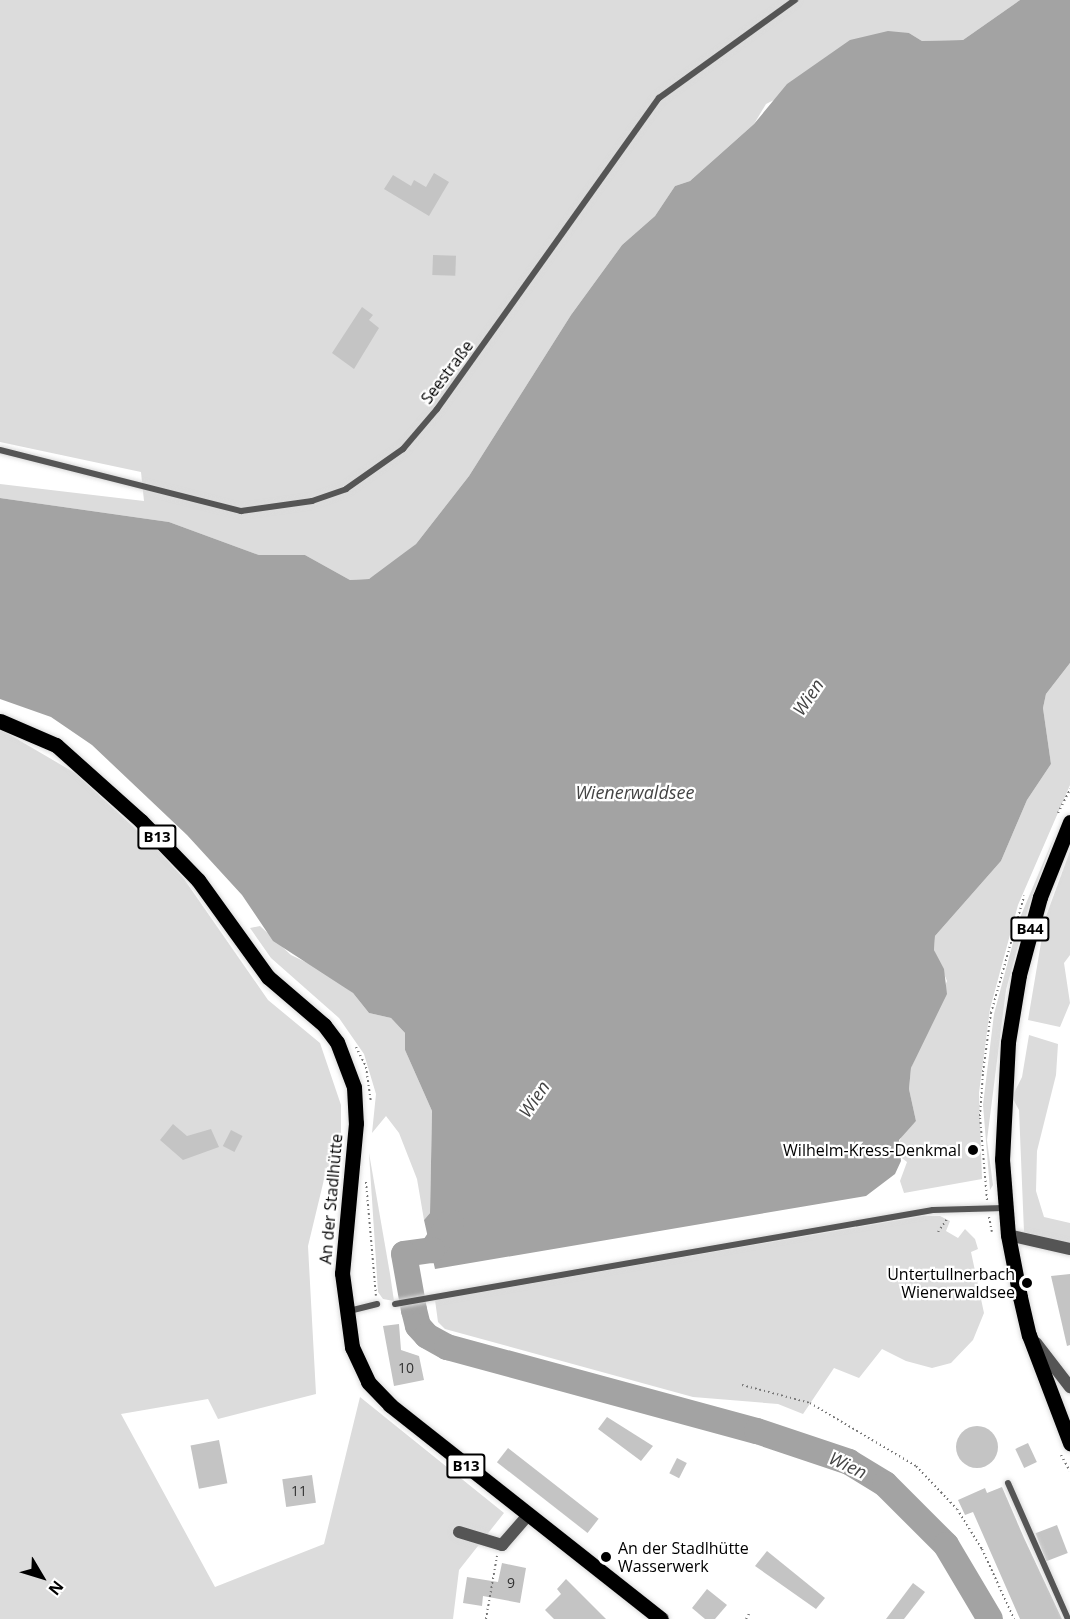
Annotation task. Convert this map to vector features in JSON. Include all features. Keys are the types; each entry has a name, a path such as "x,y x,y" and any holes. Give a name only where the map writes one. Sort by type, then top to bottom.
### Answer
{"main road":[{"name":"An der Stadlhütte","path":"0,721 56,745 141,821 198,880 249,954 282,990 324,1025 337,1042 354,1087 356,1123 342,1245 345,1311 352,1347 368,1382 390,1405 661,1619"},
{"name":"B44","path":"1070,822 1037,905 1015,997 1002,1108 1005,1208 1001,1237 1029,1335 1070,1443"}],"street":[{"path":"1001,1237 1070,1249"},
{"path":"1029,1335 1070,1388"},
{"path":"459,1532 502,1545 528,1515"}],"lane":[{"name":"Seestraße","path":"0,450 242,511 312,501 346,489 403,449 437,409 659,98 795,0"},
{"path":"395,1304 933,1210 1005,1208"},
{"path":"345,1311 377,1304"},
{"path":"1008,1483 1068,1619"}],"path":[{"path":"987,1207 1001,1237"},
{"path":"742,1385 810,1403 924,1473 957,1509 982,1549 1014,1619"},
{"path":"486,1619 502,1545"},
{"path":"746,1619 749,1614"}],"shaded area":[{"path":"0,0 1020,0 963,40 922,41 909,33 766,104 754,124 690,181 675,186 655,216 622,245 571,315 469,476 416,544 383,571 369,579 350,580 305,555 259,555 169,522 0,498 0,484 144,501 141,472 0,442"},
{"path":"1070,663 1070,785 1018,905 990,1009 979,1093 982,1179 904,1193 900,1181 907,1162 898,1155 897,1147 903,1133 916,1121 909,1089 911,1068 947,981 934,950 935,936 1001,861 1027,800 1051,764 1043,708 1046,694"},
{"path":"0,729 75,773 154,846 184,879 268,1000 320,1043 341,1105 341,1164 327,1167 308,1246 316,1394 218,1419 208,1399 121,1414 215,1587 324,1544 360,1397 504,1513 459,1570 453,1619 0,1619"},
{"path":"1055,835 1029,905 1006,990 987,1140 993,1185 990,1190 983,1105 994,1014 1019,920"},
{"path":"1070,851 1070,955 1064,963 1070,1003 1060,1027 1028,1020 1045,919"},
{"path":"260,926 291,955 320,969 353,993 369,1013 391,1018 405,1033 405,1050 432,1111 430,1213 424,1220 417,1179 399,1133 386,1116 372,1133 376,1094 364,1054 339,1018 271,958 250,928"},
{"path":"1029,1035 1058,1044 1056,1075 1037,1151 1036,1191 1044,1217 1070,1223 1070,1244 1024,1232 1019,1110 1012,1097 1022,1077"},
{"path":"369,1153 394,1301 383,1299 378,1292"},
{"path":"923,1216 940,1216 950,1221 946,1231 958,1238 965,1229 975,1239 978,1249 971,1252 984,1313 973,1340 951,1363 932,1368 906,1361 882,1349 859,1378 834,1368 803,1414 778,1404 693,1397 445,1329 438,1322 435,1300"}],"water":[{"name":"Wienerwaldsee","path":"1020,0 1070,0 1070,663 1046,694 1043,708 1051,764 1027,800 1001,861 935,936 934,950 944,969 947,994 911,1068 909,1089 916,1121 899,1140 901,1161 895,1174 866,1196 435,1269 424,1220 430,1213 432,1111 405,1050 405,1033 391,1018 369,1013 353,993 273,941 242,895 187,835 92,745 51,717 0,699 0,498 169,522 259,555 305,555 350,580 369,579 416,544 469,476 571,315 622,245 655,216 675,186 690,181 754,124 787,84 850,40 888,31 909,33 922,41 963,40"}],"building":[{"path":"434,173 449,182 429,216 384,189 393,175 411,186 414,180 426,187"},
{"path":"433,255 456,256 455,276 432,275"},
{"path":"362,307 373,315 369,320 379,328 354,369 332,353"},
{"path":"173,1124 187,1136 211,1129 219,1147 183,1160 160,1140"},
{"path":"231,1130 243,1136 234,1152 223,1146"},
{"path":"1070,1274 1070,1345 1067,1346 1051,1276"},
{"path":"399,1324 401,1350 419,1356 424,1380 394,1386 383,1326"},
{"path":"607,1417 653,1446 641,1461 598,1429"},
{"path":"977,1426 992,1432 998,1447 992,1462 977,1468 962,1462 956,1447 962,1432"},
{"path":"219,1440 227,1483 199,1489 191,1446"},
{"path":"1028,1443 1037,1462 1024,1468 1015,1449"},
{"path":"508,1448 599,1519 588,1533 497,1462"},
{"path":"677,1458 687,1463 679,1478 669,1473"},
{"path":"312,1475 316,1503 286,1507 282,1479"},
{"path":"1002,1487 1062,1619 1020,1619 973,1512 965,1515 958,1500 985,1488 987,1493"},
{"path":"1057,1525 1068,1553 1046,1561 1036,1533"},
{"path":"767,1551 825,1598 816,1609 755,1566"},
{"path":"502,1563 526,1568 520,1603 483,1596 482,1606 463,1603 467,1577 498,1582"},
{"path":"566,1579 606,1619 554,1619 545,1610 561,1594 557,1589"},
{"path":"913,1583 925,1592 904,1619 886,1619"},
{"path":"707,1589 727,1605 715,1619 705,1619 692,1608"}],"waterway":[{"name":"Wien","path":"451,1222 432,1250 404,1254 418,1326 427,1336 447,1347 757,1431 849,1462 885,1484 946,1545 990,1619"}],"place":[{"name":"Wilhelm-Kress-Denkmal","path":"973,1150"},
{"name":"Untertullnerbach Wienerwaldsee","path":"1027,1283"},
{"name":"An der Stadlhütte Wasserwerk","path":"606,1557"}]}
